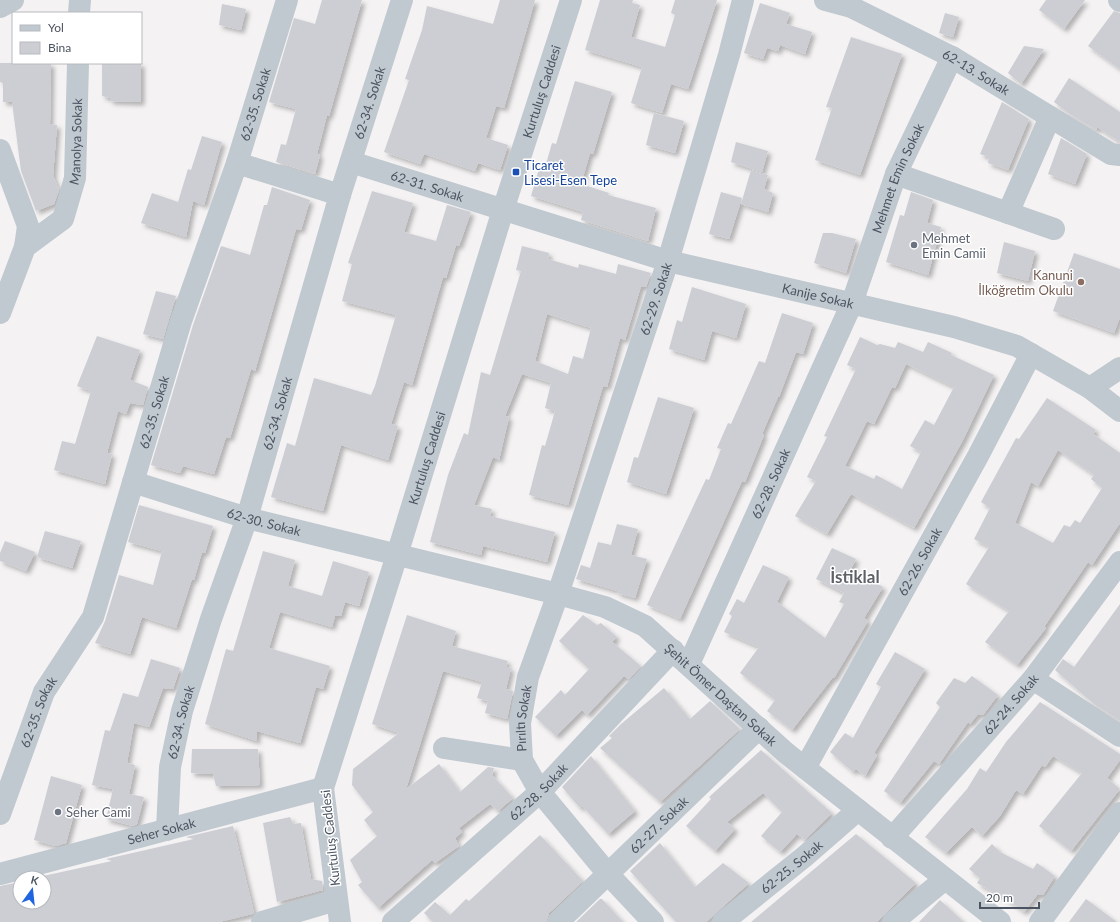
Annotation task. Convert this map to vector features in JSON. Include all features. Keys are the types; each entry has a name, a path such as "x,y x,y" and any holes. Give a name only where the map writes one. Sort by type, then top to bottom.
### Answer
{"street":[{"path":"0,7 13,0"},
{"path":"79,12 80,0"},
{"name":"62-35. Sokak","path":"0,814 44,692 93,617 181,321 237,163 287,0"},
{"name":"62-34. Sokak","path":"167,830 170,767 182,712 210,619 247,518 340,195 402,0"},
{"name":"Kurtuluş Caddesi","path":"340,922 323,788 397,555 503,210 571,0"},
{"name":"62-29. Sokak","path":"558,594 668,261 729,55 743,0"},
{"name":"62-13. Sokak","path":"825,0 851,8 952,57 1111,154 1120,155"},
{"name":"Mehmet Emin Sokak","path":"852,303 896,174 952,57"},
{"name":"Manolya Sokak","path":"25,247 63,219 74,178 78,64"},
{"path":"1008,213 1050,117"},
{"path":"0,150 28,226 25,247 0,313"},
{"name":"62-31. Sokak","path":"351,162 503,210"},
{"path":"237,163 340,195"},
{"path":"896,174 1054,229"},
{"name":"Kanije Sokak","path":"503,210 668,261 954,327 1017,346 1090,388 1120,411"},
{"name":"62-28. Sokak","path":"393,922 540,792 681,657 852,303"},
{"name":"62-26. Sokak","path":"805,768 974,463 1031,354"},
{"path":"1090,388 1120,368"},
{"name":"62-30. Sokak","path":"133,482 247,518 397,555"},
{"name":"Şehit Ömer Daştan Sokak","path":"397,555 558,594 605,607 645,626 805,768 1000,922"},
{"name":"62-24. Sokak","path":"892,838 1033,679 1120,562"},
{"name":"Pırıltı Sokak","path":"558,594 528,677 520,723 522,760 540,792 608,874 653,922"},
{"path":"1033,679 1120,736"},
{"name":"62-27. Sokak","path":"558,922 759,728"},
{"path":"444,748 522,760"},
{"name":"Seher Sokak","path":"0,874 323,788"},
{"name":"62-25. Sokak","path":"723,922 804,857 858,810"},
{"path":"1040,922 1120,812"},
{"path":"893,922 945,879"},
{"path":"262,922 336,900"}],"building":[{"path":"322,0 362,0 329,116 327,115 317,154 320,155 315,174 276,162 281,144 286,145 296,109 269,102 294,18 315,24"},
{"path":"500,0 535,0 504,108 496,106 486,138 508,145 500,170 478,163 475,171 424,154 420,164 384,152 409,80 405,79 422,30 427,6 493,24"},
{"path":"600,0 633,0 632,3 640,5 631,37 665,47 675,15 671,13 675,0 717,0 688,89 671,84 662,113 631,103 642,67 585,50"},
{"path":"1046,0 1085,0 1064,29 1039,10"},
{"path":"760,3 790,13 786,24 812,32 805,54 780,45 778,51 767,48 763,59 744,53"},
{"path":"222,4 246,9 241,30 219,25"},
{"path":"1114,11 1120,13 1120,69 1088,46"},
{"path":"945,13 959,17 953,37 939,33"},
{"path":"851,37 902,54 860,175 815,160 832,108 826,107"},
{"path":"1024,46 1044,49 1021,84 1008,73"},
{"path":"0,63 51,64 50,124 57,125 53,176 59,190 54,204 36,211 21,171 12,102 3,102 3,83 0,82"},
{"path":"102,64 141,64 141,102 110,101 110,98 102,96"},
{"path":"1069,78 1120,112 1120,142 1097,127 1096,130 1054,102"},
{"path":"575,81 612,92 593,154 590,153 581,184 609,193 608,195 656,208 648,241 581,220 583,212 531,196 539,169 544,171 552,143 556,144"},
{"path":"1002,102 1029,119 1008,170 988,163 989,157 980,154"},
{"path":"654,113 684,121 675,153 646,145"},
{"path":"202,136 222,142 204,205 193,201 186,237 141,223 152,193 178,202 188,169 191,170"},
{"path":"1061,138 1087,154 1075,184 1048,174"},
{"path":"736,142 768,151 762,172 731,162"},
{"path":"751,170 768,175 764,189 773,193 768,212 741,204"},
{"path":"272,187 310,200 301,230 296,229 255,371 251,369 230,438 226,437 214,474 183,466 180,473 151,465 193,325 221,246 250,255 264,205 267,205"},
{"path":"372,191 413,203 404,232 436,241 447,205 471,212 459,246 456,245 446,278 443,277 412,385 404,382 391,424 398,426 388,460 341,445 323,511 271,497 287,443 295,446 314,378 371,395 375,386 396,315 342,301 352,264 348,263"},
{"path":"721,192 742,198 729,239 709,234"},
{"name":"Mehmet Emin Camii","path":"911,192 933,200 927,223 941,227 928,275 886,262 900,215 904,216"},
{"path":"823,233 832,233 856,239 846,273 814,263"},
{"path":"1004,242 1035,251 1028,281 997,273"},
{"path":"522,246 549,253 548,259 578,268 579,264 616,274 618,264 651,273 646,287 641,286 625,340 620,338 607,387 603,386 568,505 529,495 542,445 545,446 555,411 545,408 551,383 522,374 505,416 509,417 499,460 493,457 474,505 492,509 490,516 555,532 547,562 483,546 481,555 430,542 448,475 464,433 468,435 481,372 490,375 521,271 516,270","holes":["547,314 591,328 583,359 573,356 568,374 535,361"]},
{"path":"1074,253 1120,269 1120,317 1114,333 1053,311"},
{"path":"692,287 746,304 736,338 712,331 704,360 669,349 677,320 682,322"},
{"path":"156,291 176,296 163,339 143,334"},
{"path":"782,313 813,323 803,354 796,352 779,397 762,434 764,435 745,482 742,481 680,619 647,605 706,479 709,480 721,449 717,448 728,423 731,424 759,361 765,363"},
{"path":"97,336 140,350 130,380 148,387 143,405 130,403 126,414 118,411 107,453 112,454 105,484 54,470 62,441 75,444 91,391 77,386"},
{"path":"860,337 877,345 880,344 895,348 898,342 923,352 928,342 952,353 951,355 994,375 963,440 914,528 851,494 827,534 795,516 816,481 807,477 827,437 824,436 856,369 847,365","holes":["906,364 954,387 934,425 925,420 910,446 921,452 902,489 876,475 874,479 845,466 867,421 874,424 892,387 895,388"]},
{"path":"658,397 694,408 666,494 627,482 634,457 638,458"},
{"path":"1047,398 1096,430 1093,434 1120,453 1120,523 1092,565 1088,562 1044,627 1046,628 1017,665 985,642 1009,611 966,584 989,547 974,539 990,508 981,502 1016,438 1019,439","holes":["1058,450 1094,475 1091,479 1102,488 1080,523 1075,520 1070,527 1064,525 1053,543 1015,523 1031,482 1038,486"]},
{"path":"139,505 213,526 205,553 202,552 194,580 192,579 176,628 142,617 130,654 95,643 105,621 119,575 153,585 162,551 128,542"},
{"path":"617,524 638,529 631,555 647,559 635,598 617,593 618,591 576,579 581,565 590,568 598,542 611,545"},
{"path":"45,531 81,541 72,568 37,557"},
{"path":"5,541 35,552 26,571 0,561 0,553"},
{"path":"832,548 856,559 851,569 883,587 864,618 868,621 834,678 833,677 792,730 767,711 775,700 740,673 759,647 724,632 732,616 729,614 737,599 744,603 763,565 789,577 777,602 825,638 844,604 839,602 844,593 816,579"},
{"path":"263,551 295,560 288,586 322,596 333,561 369,572 359,606 345,602 341,616 335,616 332,627 280,612 269,648 330,666 323,689 316,687 300,743 257,731 257,741 205,724 226,649 233,651"},
{"path":"1120,604 1120,721 1094,704 1055,670 1063,659 1074,667"},
{"path":"407,615 456,631 452,646 508,661 506,667 511,668 506,689 513,691 507,719 485,713 488,701 477,698 482,682 443,671 406,789 439,764 460,792 488,767 494,768 492,775 513,798 498,811 490,804 459,828 462,832 455,838 459,846 435,863 432,860 378,908 358,885 362,882 350,860 377,836 364,820 373,812 352,785 353,769 399,733 372,724"},
{"path":"583,615 597,625 601,623 617,637 612,642 641,666 629,679 624,676 587,715 582,710 556,736 535,717 561,690 565,695 589,669 559,641"},
{"path":"895,652 925,669 874,753 877,755 865,776 856,769 853,772 830,752 845,733 853,738 881,687 876,684"},
{"path":"151,659 180,668 173,689 163,688 149,727 134,723 127,763 135,765 129,794 144,797 137,824 133,826 106,819 113,789 92,785 105,730 110,731 123,693 138,697"},
{"path":"972,676 998,695 983,715 978,714 970,724 968,722 939,764 934,761 900,803 884,791 940,707 936,703 954,678 965,683"},
{"path":"664,688 690,719 710,701 740,729 660,802 600,748 612,738 609,736 621,724"},
{"path":"1040,702 1120,754 1120,760 1107,778 1120,789 1071,851 1039,826 1082,773 1053,756 1045,767 1042,765 1023,794 1016,790 1000,816 982,836 972,827 946,853 925,837 967,789 980,768 986,772 1006,742"},
{"path":"192,749 258,749 260,785 216,786 213,774 191,773"},
{"path":"761,750 832,813 805,840 797,834 780,852 761,836 782,812 763,793 727,822 735,829 715,851 686,826 711,799 709,797"},
{"path":"591,756 635,811 608,834 582,806 580,808 562,787"},
{"name":"Seher Cami","path":"51,776 82,785 66,843 56,846 34,840"},
{"path":"290,817 293,824 301,823 311,879 322,881 323,890 277,902 263,823"},
{"path":"233,826 254,913 219,922 0,922 0,886 12,884 12,910 52,910 52,874 112,861 106,859 194,839 186,837"},
{"path":"856,834 916,883 877,922 751,922"},
{"path":"540,835 583,881 549,913 546,922 433,922 424,913 435,902 450,915 466,899 469,901"},
{"path":"660,843 695,887 723,863 749,883 706,922 676,922 630,871"},
{"path":"992,844 1000,852 1033,869 1037,863 1055,876 1043,895 1037,895 1024,912 1009,901 977,883 980,878 969,869"},
{"path":"600,899 602,899 623,922 576,922"},
{"path":"1086,899 1117,922 1069,922"},
{"path":"940,900 964,922 919,922"}],"place":[{"name":"Ticaret Lisesi-Esen Tepe","path":"516,172"},
{"name":"Mehmet Emin Camii","path":"914,245"},
{"name":"Kanuni İlköğretim Okulu","path":"1081,282"},
{"name":"Seher Cami","path":"58,812"}],"district":[{"name":"İstiklal","path":"855,577"}]}
